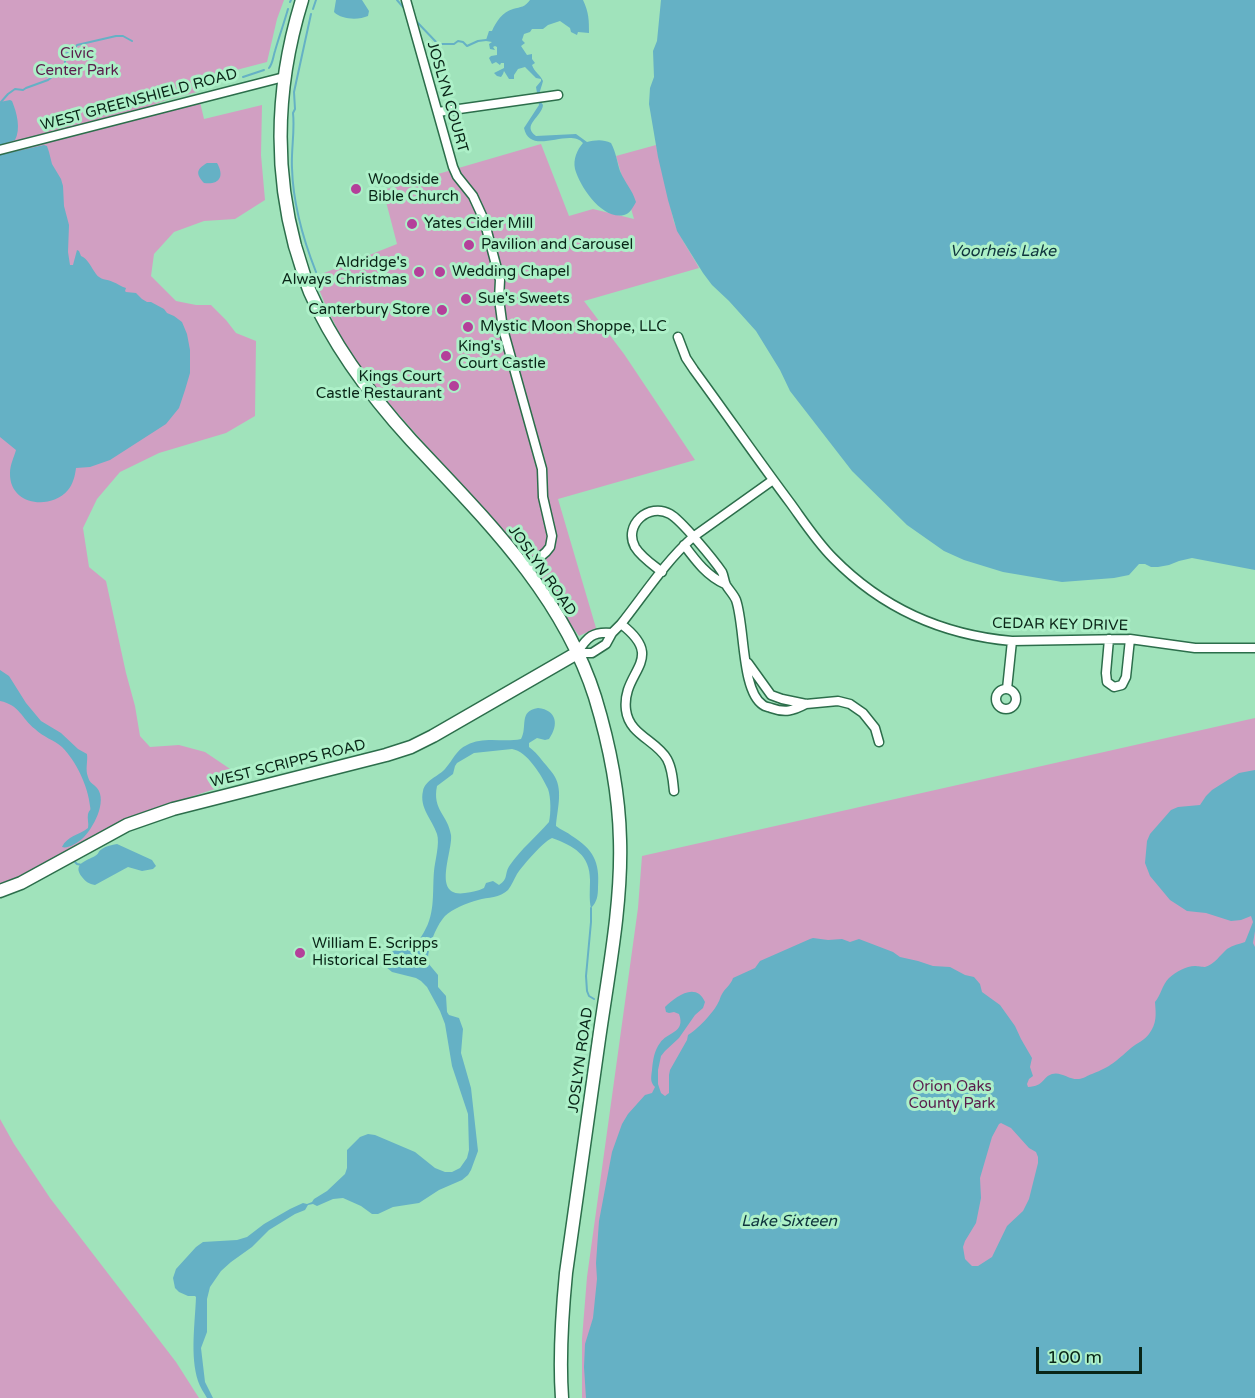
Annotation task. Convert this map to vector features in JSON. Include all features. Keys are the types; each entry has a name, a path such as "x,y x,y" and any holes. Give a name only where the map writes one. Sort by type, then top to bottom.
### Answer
{"street":[{"name":"JOSLYN ROAD","path":"302,0 293,30 284,77 280,156 289,220 313,298 355,372 403,430 508,546 553,608 577,653 593,692 616,782 620,863 606,991 566,1273 562,1315 562,1398"},
{"name":"JOSLYN COURT","path":"406,0 453,167 457,176 473,196 484,220 498,273 503,329 543,474 543,497 552,536 550,547 526,569"},
{"name":"WEST GREENSHIELD ROAD","path":"0,150 284,77"},
{"path":"438,112 558,95"},
{"name":"CEDAR KEY DRIVE","path":"678,337 694,370 832,558 861,583 910,615 974,635 1012,641 1130,639 1195,648 1255,648"},
{"name":"WEST SCRIPPS ROAD","path":"577,653 592,653 606,644 612,633 684,545 773,480"},
{"path":"662,572 640,554 634,546 632,532 640,517 660,511 670,514 693,537 723,574 725,584 736,599 749,681 754,696 763,705 782,712 794,710 806,704"},
{"path":"684,545 713,579 725,584"},
{"path":"621,624 641,645 642,656 628,689 626,713 639,735 662,752 667,760 674,790"},
{"name":"WEST SCRIPPS ROAD","path":"0,891 21,883 127,825 173,809 411,747 577,653 585,640 600,632 612,633"},
{"path":"1109,639 1106,673 1107,682 1114,687 1122,686 1126,677 1130,639"},
{"path":"1007,689 1012,641"},
{"path":"746,660 771,695 806,704 838,701 850,704 863,713 875,728 879,742"}],"green space":[{"name":"Civic Center Park","path":"0,0 284,0 267,62 194,81 197,92 166,100 124,116 0,147"},
{"path":"200,102 204,119 262,105 261,155 265,200 235,219 204,221 174,232 154,254 151,276 176,301 211,305 236,333 256,341 255,416 226,433 159,453 120,472 97,499 83,528 89,567 106,581 140,736 150,747 179,745 205,752 245,779 169,804 0,886 0,154"},
{"path":"541,144 569,216 593,209 634,219 616,156 656,145 674,222 699,268 584,301 624,354 695,460 558,499 596,628 579,636 551,597 539,574 371,383 345,345 314,277 397,244 383,190"},
{"name":"Lake Sixteen","path":"1255,718 1255,1398 582,1398 582,1339 587,1277 638,908 642,856"},
{"path":"0,1119 50,1198 176,1362 199,1398 0,1398"}],"water":[{"path":"336,0 362,0 369,11 368,16 351,18 337,15 334,12"},
{"path":"530,0 583,0 588,13 589,28 589,33 578,32 577,35 560,21 543,29 532,29 524,34 522,40 525,43 521,46 527,55 532,54 535,63 532,65 543,81 539,96 543,105 531,125 532,132 536,136 576,134 587,142 599,140 611,143 620,171 636,202 624,215 608,212 593,201 587,193 575,169 577,152 583,143 569,138 534,140 528,136 524,128 539,105 536,87 541,79 536,78 525,67 518,69 514,79 509,79 504,71 501,77 494,73 504,68 504,63 492,64 489,58 497,55 497,47 493,47 495,50 490,49 489,44 492,42 486,41 489,31 492,31 506,12 523,6"},
{"name":"Voorheis Lake","path":"661,0 1255,0 1255,570 1192,558 1158,567 1139,564 1129,575 1114,578 1062,582 1003,572 964,560 944,551 907,525 852,471 790,391 756,331 712,285 677,231 658,157 649,104 650,88 654,77 653,51 657,41"},
{"path":"10,100 17,116 17,136 15,140 0,145 0,102"},
{"path":"47,146 52,164 63,186 64,206 69,225 70,265 73,265 77,250 79,251 100,277 126,288 126,292 136,293 142,299 164,309 182,322 190,350 190,373 179,408 166,424 110,460 90,467 76,468 68,490 51,501 41,502 23,498 16,492 11,484 10,473 16,450 0,437 0,155"},
{"path":"207,163 217,163 219,168 219,179 213,183 204,183 198,174 199,169"},
{"path":"0,670 9,676 41,721 61,733 87,754 87,774 100,794 100,807 98,815 86,834 80,841 70,846 62,847 70,838 88,828 90,809 84,782 72,759 62,747 38,732 12,706 0,701"},
{"path":"544,709 554,719 554,729 549,739 537,738 529,743 529,747 551,771 559,788 556,826 579,841 594,857 598,870 598,893 591,908 589,871 584,858 574,848 552,838 528,860 505,893 474,901 456,909 445,916 435,932 430,945 428,963 438,975 438,987 446,996 447,1012 459,1018 463,1029 461,1053 471,1088 478,1151 471,1170 462,1180 439,1190 419,1203 393,1207 378,1214 372,1214 343,1198 333,1199 317,1206 308,1205 305,1210 269,1230 252,1247 231,1262 221,1271 210,1287 207,1299 207,1332 201,1348 205,1382 213,1398 207,1398 198,1381 194,1361 196,1297 179,1292 175,1288 173,1278 176,1269 196,1247 203,1242 237,1240 247,1237 290,1209 312,1202 345,1174 347,1150 360,1137 368,1134 415,1152 435,1168 445,1172 452,1172 460,1168 467,1158 469,1150 468,1114 452,1066 445,1024 440,1011 427,987 421,981 392,972 386,967 386,962 393,951 407,949 416,943 426,929 431,913 438,838 423,803 424,787 445,769 457,752 467,745 487,740 521,739 526,716 532,710","holes":["512,749 518,751 533,765 548,789 549,822 514,859 502,883 499,885 493,881 486,883 484,888 477,891 455,893 446,881 451,835 438,807 437,786 453,774 457,763 474,753"]},
{"name":"Lake Sixteen","path":"1255,770 1255,931 1253,943 1255,947 1255,1398 586,1398 585,1344 593,1318 599,1221 612,1152 628,1114 645,1095 652,1093 655,1087 651,1075 658,1046 680,1025 679,1014 666,1012 665,1007 680,995 691,992 701,996 705,1002 703,1008 695,1015 679,1038 661,1056 658,1084 661,1093 665,1096 669,1093 670,1070 688,1035 713,1011 733,978 755,968 760,961 813,938 842,939 850,942 859,939 900,957 933,966 950,967 974,977 980,984 982,992 1000,1005 1015,1026 1032,1058 1030,1067 1033,1076 1029,1079 1028,1087 1038,1085 1049,1075 1055,1073 1075,1079 1082,1078 1109,1066 1147,1036 1155,1022 1155,1002 1169,978 1188,967 1208,966 1227,949 1245,942 1253,922 1251,916 1231,921 1206,913 1187,911 1170,900 1150,876 1145,863 1150,834 1171,810 1200,805 1212,790 1239,773","holes":["999,1124 1011,1128 1029,1148 1036,1152 1038,1157 1029,1199 1023,1211 1007,1226 992,1257 978,1266 972,1266 965,1259 963,1247 976,1223 981,1198 980,1178 992,1137"]},
{"path":"117,844 152,860 156,866 153,869 142,871 128,867 95,885 86,881 79,873 79,866 104,848"}],"waterway":[{"path":"313,9 316,0"},
{"path":"397,0 403,7"},
{"path":"269,68 288,9"},
{"path":"311,14 294,92 292,161 297,208 316,272"},
{"path":"417,22 438,44 454,44 458,41 467,46 486,40"},
{"path":"0,103 15,89 23,90 48,80 65,67 65,54 74,50 77,45 116,36 123,36 132,41"},
{"path":"243,77 264,70"},
{"path":"75,862 82,865"},
{"path":"591,908 586,976 587,991 594,999"}],"place":[{"name":"Woodside Bible Church","path":"356,189"},
{"name":"Yates Cider Mill","path":"412,224"},
{"name":"Pavilion and Carousel","path":"469,245"},
{"name":"Aldridge's Always Christmas","path":"419,272"},
{"name":"Wedding Chapel","path":"440,272"},
{"name":"Sue's Sweets","path":"466,299"},
{"name":"Canterbury Store","path":"442,310"},
{"name":"Mystic Moon Shoppe, LLC","path":"468,327"},
{"name":"King's Court Castle","path":"446,356"},
{"name":"Kings Court Castle Restaurant","path":"454,386"},
{"name":"William E. Scripps Historical Estate","path":"300,953"}],"park label":[{"name":"Orion Oaks County Park","path":"952,1096"}]}
